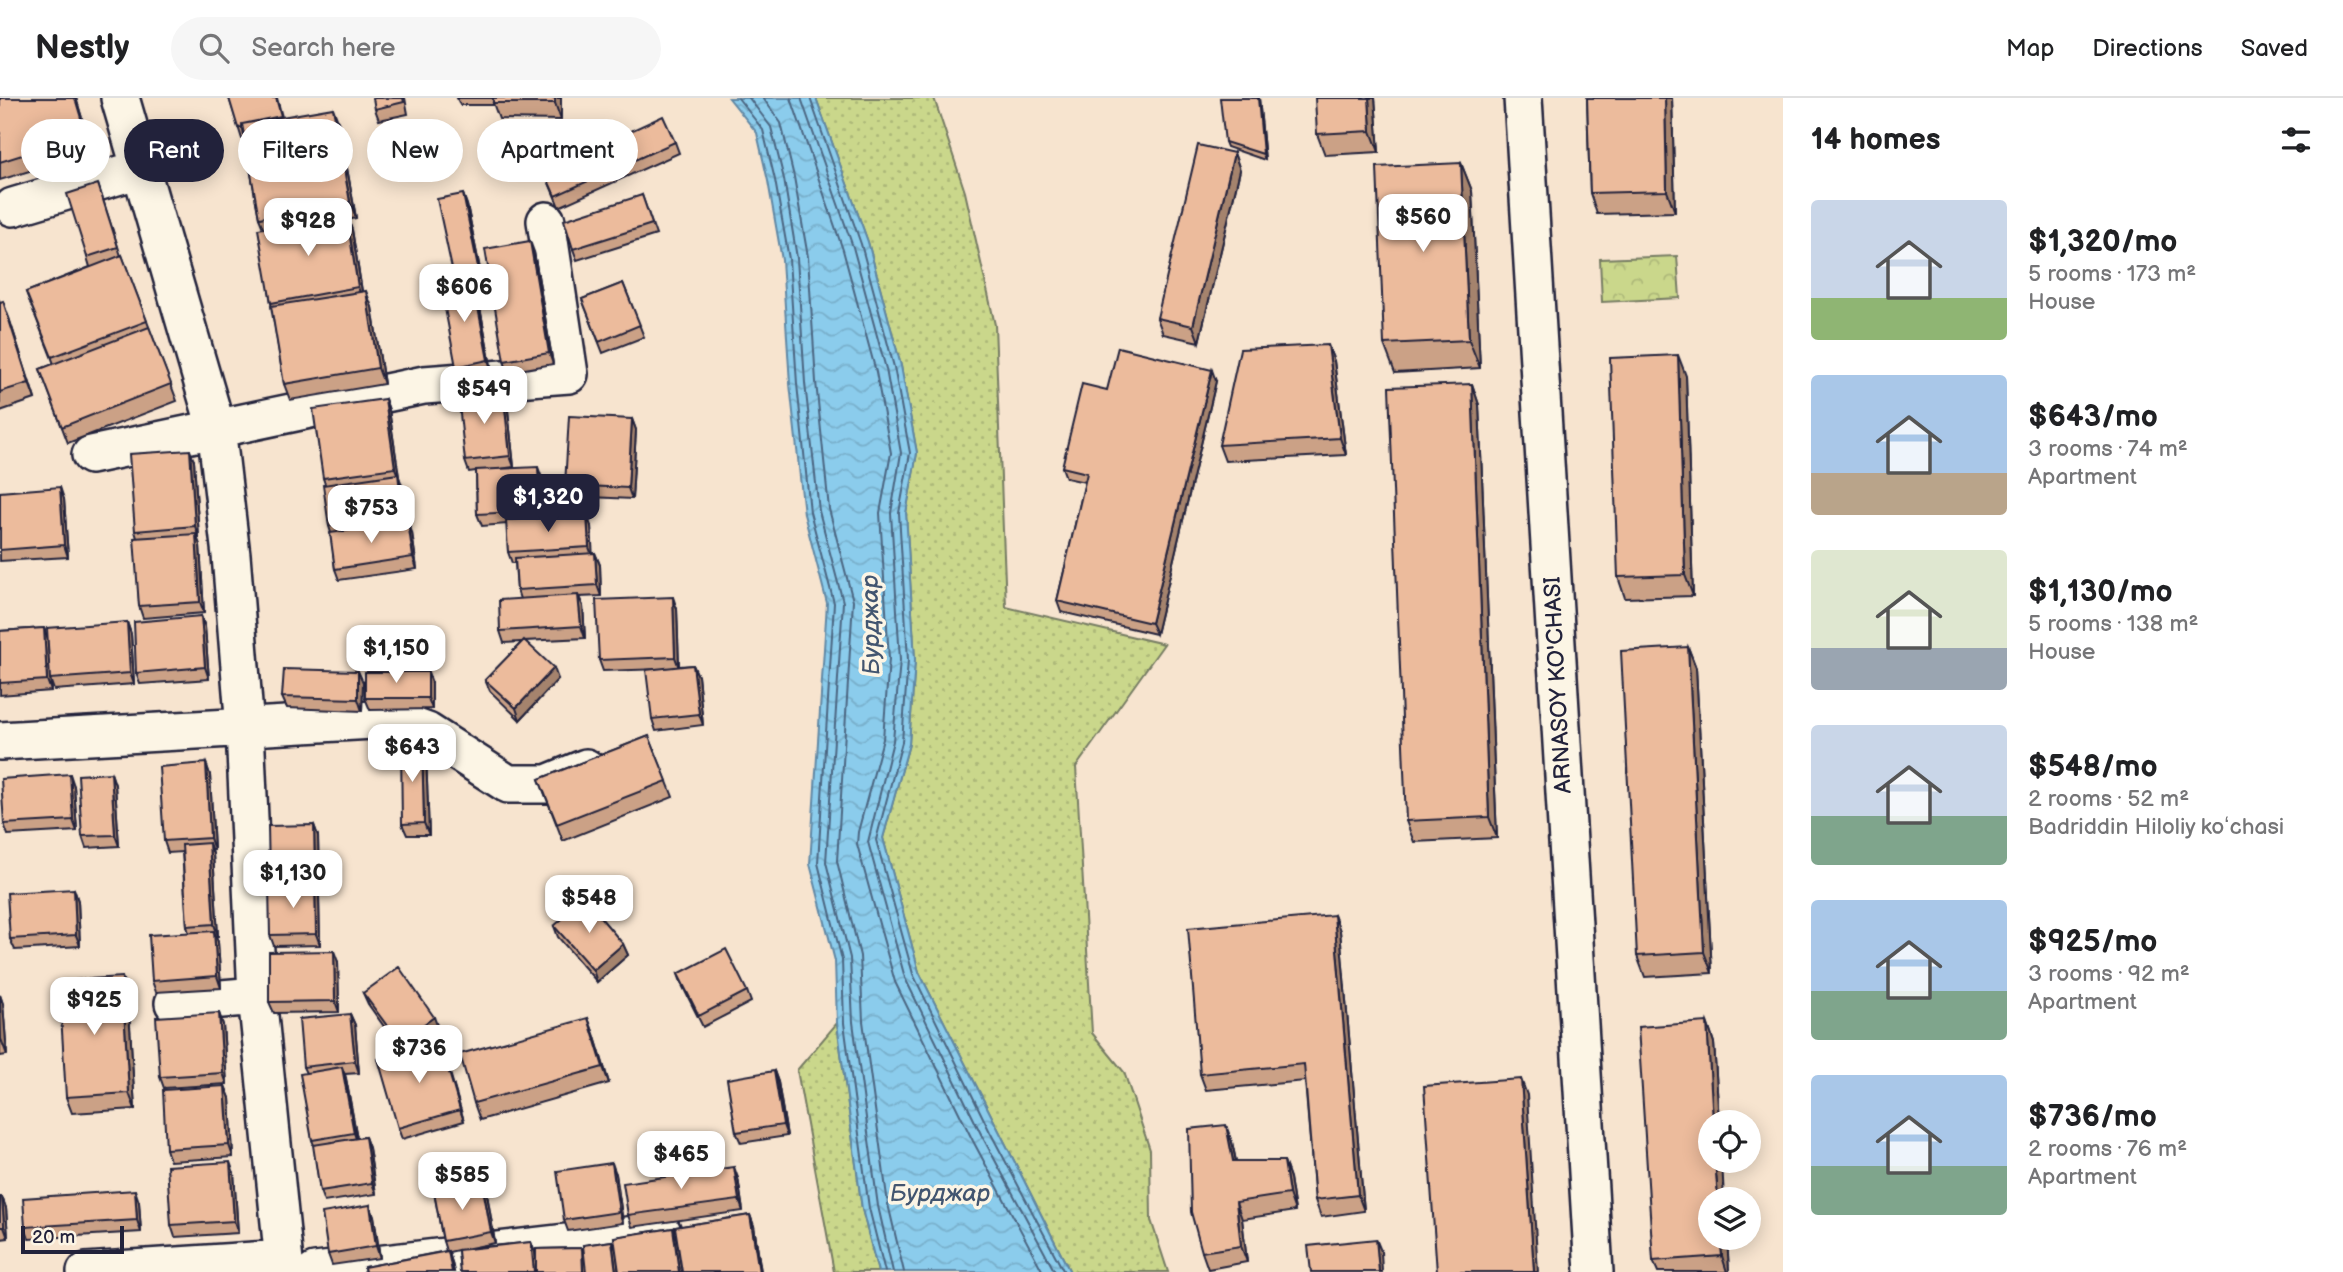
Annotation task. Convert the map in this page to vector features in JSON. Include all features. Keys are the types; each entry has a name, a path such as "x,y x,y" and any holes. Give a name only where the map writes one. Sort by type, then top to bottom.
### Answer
{"street":[{"path":"120,98 126,119"},
{"name":"ARNASOY KO'CHASI","path":"1523,98 1594,1272"},
{"path":"13,207 124,174"},
{"path":"144,182 216,427 231,555 245,729 257,996 295,1268"},
{"path":"90,454 424,385 569,374 546,222"},
{"path":"0,741 391,719 426,732 508,784 530,786 547,784 620,754"},
{"path":"174,1003 257,996"},
{"path":"86,1272 295,1268 690,1229"}],"green space":[{"path":"816,98 934,98 965,192 995,325 1006,607 1164,644 1076,767 1092,1033 1124,1072 1150,1150 1151,1220 1168,1272 1070,1272 919,972 883,838 909,744 915,660 906,513 917,453 901,366 868,242"},
{"path":"1677,256 1680,298 1602,302 1600,259"},
{"path":"837,1023 862,1209 878,1272 834,1272 797,1070"}],"water":[{"name":"Бурджар","path":"729,98 816,98 868,242 901,366 917,453 906,513 915,660 909,744 883,838 919,972 1070,1272 878,1272 862,1209 837,1023 835,961 810,864 827,603 804,514 790,384 782,260 768,181 757,133"}],"building":[{"path":"0,98 75,98 81,119 21,119 21,155 0,162"},
{"path":"229,98 276,98 281,116 238,119 238,128"},
{"path":"373,98 403,98 404,102 375,109"},
{"path":"493,98 555,98 555,103 493,103"},
{"path":"1220,98 1258,98 1263,154 1225,142"},
{"path":"1315,98 1369,98 1371,131 1317,134"},
{"path":"1587,98 1665,98 1667,191 1590,193"},
{"path":"333,108 335,119 270,119"},
{"path":"663,116 675,142 638,159 638,128"},
{"path":"1198,145 1234,153 1193,326 1157,318"},
{"path":"1461,163 1469,340 1384,344 1377,167"},
{"path":"252,182 346,182 350,202 259,218"},
{"path":"549,182 586,182 555,196"},
{"path":"98,184 118,247 87,257 67,194"},
{"path":"463,194 479,272 454,278 437,199"},
{"path":"642,195 652,224 573,249 564,220"},
{"path":"346,213 358,287 271,303 258,229"},
{"path":"530,241 549,353 504,361 485,249"},
{"path":"122,255 147,321 52,357 26,292"},
{"path":"473,281 488,360 456,367 441,287"},
{"path":"623,283 640,325 599,342 582,299"},
{"path":"366,291 378,368 284,384 271,306"},
{"path":"3,301 29,383 0,392 0,302"},
{"path":"149,327 171,384 62,427 40,369"},
{"path":"1328,345 1340,438 1219,445 1240,349"},
{"path":"1118,347 1212,370 1151,623 1057,601 1087,473 1062,467 1082,384 1107,390"},
{"path":"1678,355 1685,575 1618,577 1610,358"},
{"path":"1472,384 1489,817 1406,821 1389,387"},
{"path":"503,390 510,456 465,461 458,395"},
{"path":"385,399 395,468 323,478 313,409"},
{"path":"569,416 632,419 628,488 565,485"},
{"path":"190,450 195,526 135,531 129,454"},
{"path":"538,467 540,511 477,514 476,470"},
{"path":"398,474 403,515 329,526 323,485"},
{"path":"60,487 64,545 0,550 0,492"},
{"path":"587,515 589,547 508,552 506,520"},
{"path":"408,522 413,557 335,569 330,533"},
{"path":"196,534 200,602 139,606 134,538"},
{"path":"595,553 597,585 517,590 515,558"},
{"path":"578,595 581,626 500,631 499,600"},
{"path":"673,597 675,657 599,660 596,600"},
{"path":"201,616 205,667 136,673 134,622"},
{"path":"127,622 130,673 50,679 47,628"},
{"path":"44,628 47,680 0,683 0,631"},
{"path":"524,640 554,668 516,708 485,680"},
{"path":"1688,647 1704,952 1637,956 1621,651"},
{"path":"693,665 699,714 652,719 646,670"},
{"path":"284,669 358,671 358,699 282,697"},
{"path":"365,672 428,672 428,698 365,698"},
{"path":"649,736 667,781 557,824 539,779"},
{"path":"422,743 424,823 402,824 401,744"},
{"path":"206,763 210,838 164,841 159,767"},
{"path":"111,773 115,835 82,836 78,775"},
{"path":"70,774 73,820 4,824 1,779"},
{"path":"314,825 315,874 269,875 268,826"},
{"path":"209,843 214,924 187,926 182,845"},
{"path":"315,884 316,934 270,935 269,886"},
{"path":"74,889 76,935 10,939 7,893"},
{"path":"585,899 623,944 593,970 554,926"},
{"path":"1334,915 1358,1195 1315,1200 1304,1064 1200,1074 1188,928"},
{"path":"214,931 217,976 152,981 149,935"},
{"path":"726,949 747,991 699,1016 678,974"},
{"path":"334,951 335,1001 269,1002 269,952"},
{"path":"399,967 434,1017 399,1042 363,993"},
{"path":"122,977 129,1093 66,1097 59,981"},
{"path":"219,1013 223,1073 160,1077 156,1017"},
{"path":"350,1014 355,1061 303,1067 299,1019"},
{"path":"588,1018 603,1067 474,1103 460,1054"},
{"path":"1707,1022 1712,1110 1698,1110 1698,1173 1716,1173 1717,1187 1698,1187 1698,1250 1721,1250 1722,1256 1653,1261 1638,1027"},
{"path":"440,1041 460,1110 398,1128 378,1059"},
{"path":"342,1067 354,1133 312,1140 300,1074"},
{"path":"774,1071 783,1125 736,1132 727,1079"},
{"path":"1521,1079 1534,1272 1437,1272 1424,1086"},
{"path":"225,1086 229,1145 166,1149 163,1090"},
{"path":"1226,1125 1233,1161 1284,1161 1289,1194 1236,1202 1241,1246 1202,1252 1191,1212 1189,1129"},
{"path":"365,1137 372,1183 320,1191 313,1145"},
{"path":"230,1162 234,1221 171,1225 167,1166"},
{"path":"612,1163 619,1212 564,1220 557,1171"},
{"path":"734,1167 739,1200 628,1215 623,1183"},
{"path":"482,1183 491,1232 443,1241 434,1192"},
{"path":"135,1190 137,1220 25,1227 23,1198"},
{"path":"2,1197 4,1227 0,1227"},
{"path":"370,1205 376,1246 328,1254 322,1213"},
{"path":"750,1215 759,1272 682,1272 675,1227"},
{"path":"673,1228 679,1272 619,1272 614,1237"},
{"path":"1376,1239 1379,1272 1311,1272 1308,1246"},
{"path":"612,1241 616,1272 586,1272 583,1245"},
{"path":"531,1242 534,1272 460,1272 458,1250"},
{"path":"582,1248 583,1272 536,1272 536,1249"},
{"path":"448,1251 452,1272 365,1272 364,1267"}]}
